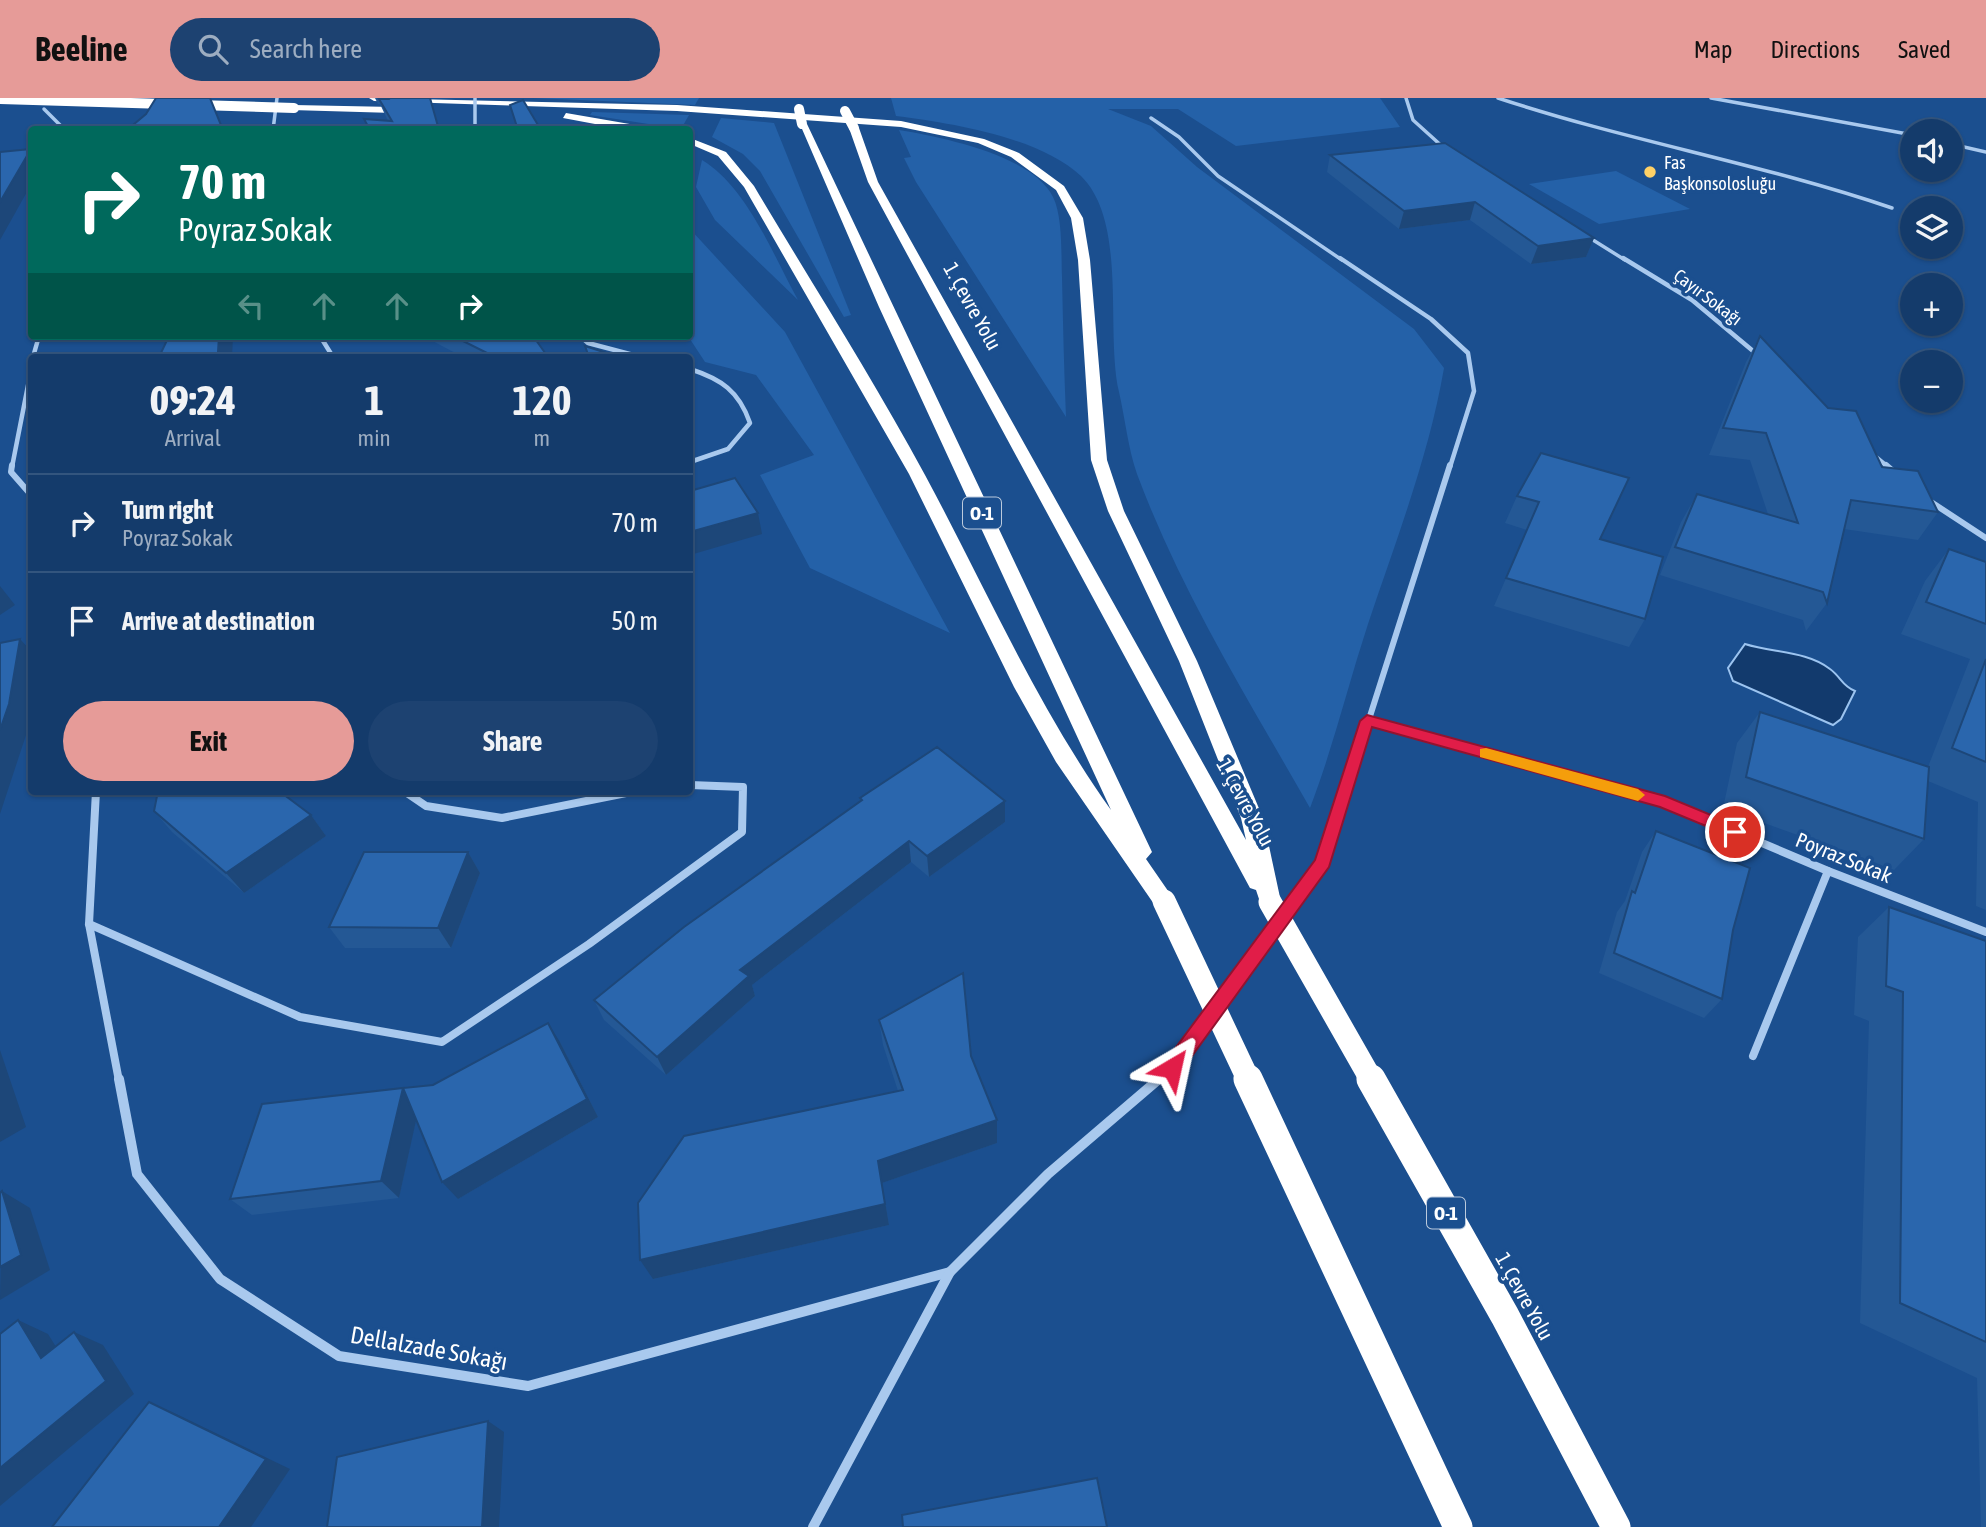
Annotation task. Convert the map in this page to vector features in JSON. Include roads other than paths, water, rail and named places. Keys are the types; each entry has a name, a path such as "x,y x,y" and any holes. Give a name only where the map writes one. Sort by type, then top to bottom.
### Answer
{"highway":[{"path":"374,98 717,110 901,124 981,141 1015,155 1060,188 1077,218 1084,260 1099,460 1116,511 1148,584 1188,661 1252,818 1270,902"},
{"name":"1. Çevre Yolu","path":"842,98 873,182 1270,902 1505,1316 1616,1527"},
{"path":"0,99 548,115 621,126"},
{"name":"O-1","path":"799,110 958,466 1031,612 1458,1527"},
{"path":"693,142 722,154 749,186 917,474 1024,687 1066,762 1164,901"}],"street":[{"path":"274,126 277,98"},
{"path":"475,98 475,126"},
{"path":"1406,98 1406,107 1414,123 1448,151"},
{"path":"1498,98 1606,132 1794,174 1892,208"},
{"path":"1712,98 1900,133"},
{"path":"44,109 61,126"},
{"path":"813,1527 950,1272 1048,1174 1172,1068 1323,863 1474,391 1468,353 1431,319 1218,176 1194,149 1166,125 1151,118"},
{"path":"1963,147 1986,152"},
{"name":"Çayır Sokağı","path":"1582,233 1692,300 1768,363"},
{"path":"585,340 630,354"},
{"path":"693,370 722,382 743,399 750,423 728,449 693,461"},
{"path":"28,385 11,472 28,491"},
{"path":"1862,445 1902,478"},
{"path":"1920,493 1986,538"},
{"name":"Poyraz Sokak","path":"1367,721 1665,802 1828,871 1986,932"},
{"path":"89,924 300,1017 442,1042 589,944 742,832 743,787 693,785"},
{"name":"Dellalzade Sokağı","path":"96,795 89,924 137,1174 220,1279 339,1356 528,1386 950,1272"},
{"path":"410,795 426,806 502,818 616,795"},
{"path":"1753,1056 1828,871"}],"place":[{"name":"Fas Başkonsolosluğu","path":"1650,172"}]}
